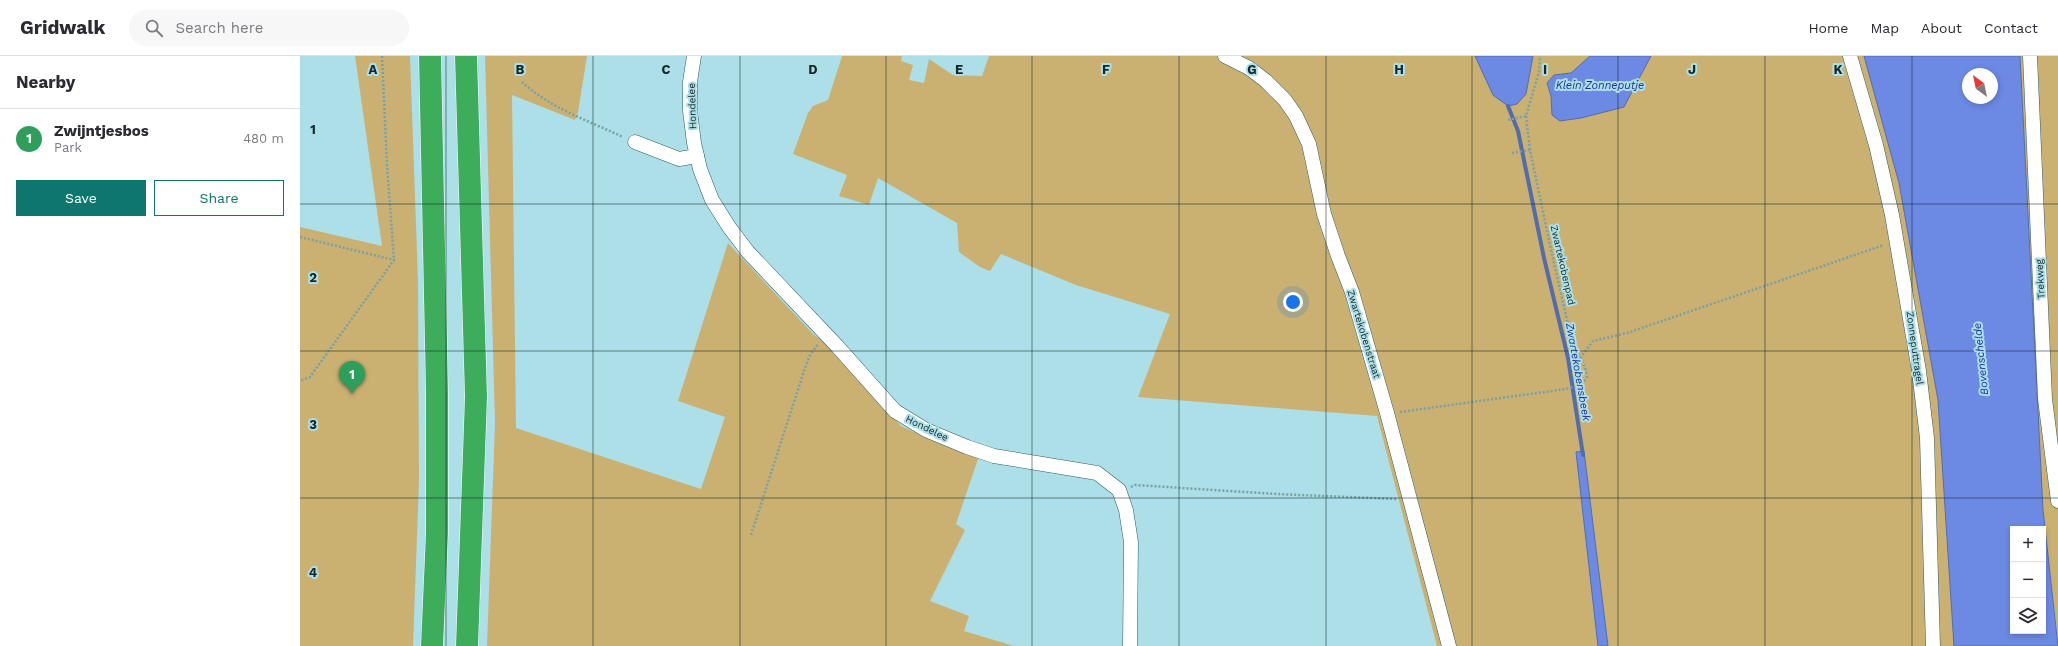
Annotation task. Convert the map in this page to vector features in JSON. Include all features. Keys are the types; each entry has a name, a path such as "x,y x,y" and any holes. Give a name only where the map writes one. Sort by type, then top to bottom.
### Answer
{"highway":[{"path":"430,56 438,392 437,533 432,646"},
{"path":"466,56 476,397 467,646"}],"street":[{"name":"Hondelee","path":"694,56 690,82 690,111 697,156 712,200 728,227 748,252 885,400 907,420 994,456 1097,473 1119,490"},
{"name":"Zwartekobenstraat","path":"1225,56 1249,68 1266,81 1285,100 1296,116 1309,144 1324,214 1352,292 1387,413 1449,646"},
{"name":"Zonneputtragel","path":"1850,56 1880,162 1897,241 1919,371 1927,438 1932,646"},
{"name":"Trekweg","path":"2030,56 2045,399 2058,501"},
{"path":"635,142 679,159 697,156"},
{"path":"1119,490 1126,510 1131,542 1130,646"}],"path":[{"path":"300,381 310,377 394,260 387,165 382,56"},
{"path":"1508,120 1526,116 1539,72 1540,56"},
{"path":"522,82 534,94 635,142"},
{"name":"Zwartekobenpad","path":"1387,413 1566,389 1582,384 1587,377 1572,342 1530,150 1526,116"},
{"path":"1514,153 1530,150"},
{"path":"300,237 394,260"},
{"path":"1580,358 1593,341 1627,333 1897,241"},
{"path":"751,536 804,371 810,355 826,335"},
{"path":"1119,490 1135,485 1300,495 1399,499 1409,496"}],"shaded area":[{"path":"355,56 410,56 418,281 419,481 413,646 300,646 300,227 382,246"},
{"path":"485,56 587,56 578,112 575,120 512,95 516,428 701,489 725,417 678,401 728,243 813,334 828,345 901,426 945,446 979,456 956,524 965,530 930,601 969,616 964,631 1014,646 487,646 495,423"},
{"path":"842,56 902,56 901,61 913,65 909,80 924,83 929,59 953,75 982,76 989,56 1475,56 1493,95 1517,104 1526,94 1533,56 1590,56 1571,73 1554,75 1547,83 1551,96 1552,115 1624,107 1651,56 1864,56 1899,183 1938,400 1954,646 1608,646 1584,451 1576,452 1598,646 1437,646 1377,416 1138,397 1170,314 1076,285 1001,254 990,271 980,267 959,252 957,223 878,178 869,205 839,196 847,175 793,154 808,113 813,106 828,100"},
{"path":"2020,56 2058,56 2058,641 2043,510"}],"water":[{"path":"1475,56 1533,56 1526,94 1517,104 1508,106 1493,95"},
{"name":"Klein Zonneputje","path":"1590,56 1651,56 1624,107 1581,118 1560,121 1552,115 1551,96 1547,83 1554,75 1571,73"},
{"name":"Bovenschelde","path":"1864,56 2020,56 2045,526 2010,526 2010,634 2046,634 2046,537 2058,646 1954,646 1938,400 1899,183"},
{"path":"1584,451 1608,646 1598,646 1576,452"}],"waterway":[{"name":"Zwartekobensbeek","path":"1508,106 1518,131 1544,258 1568,358 1583,455"}],"place":[{"name":"Zwijntjesbos","path":"352,394"}]}
